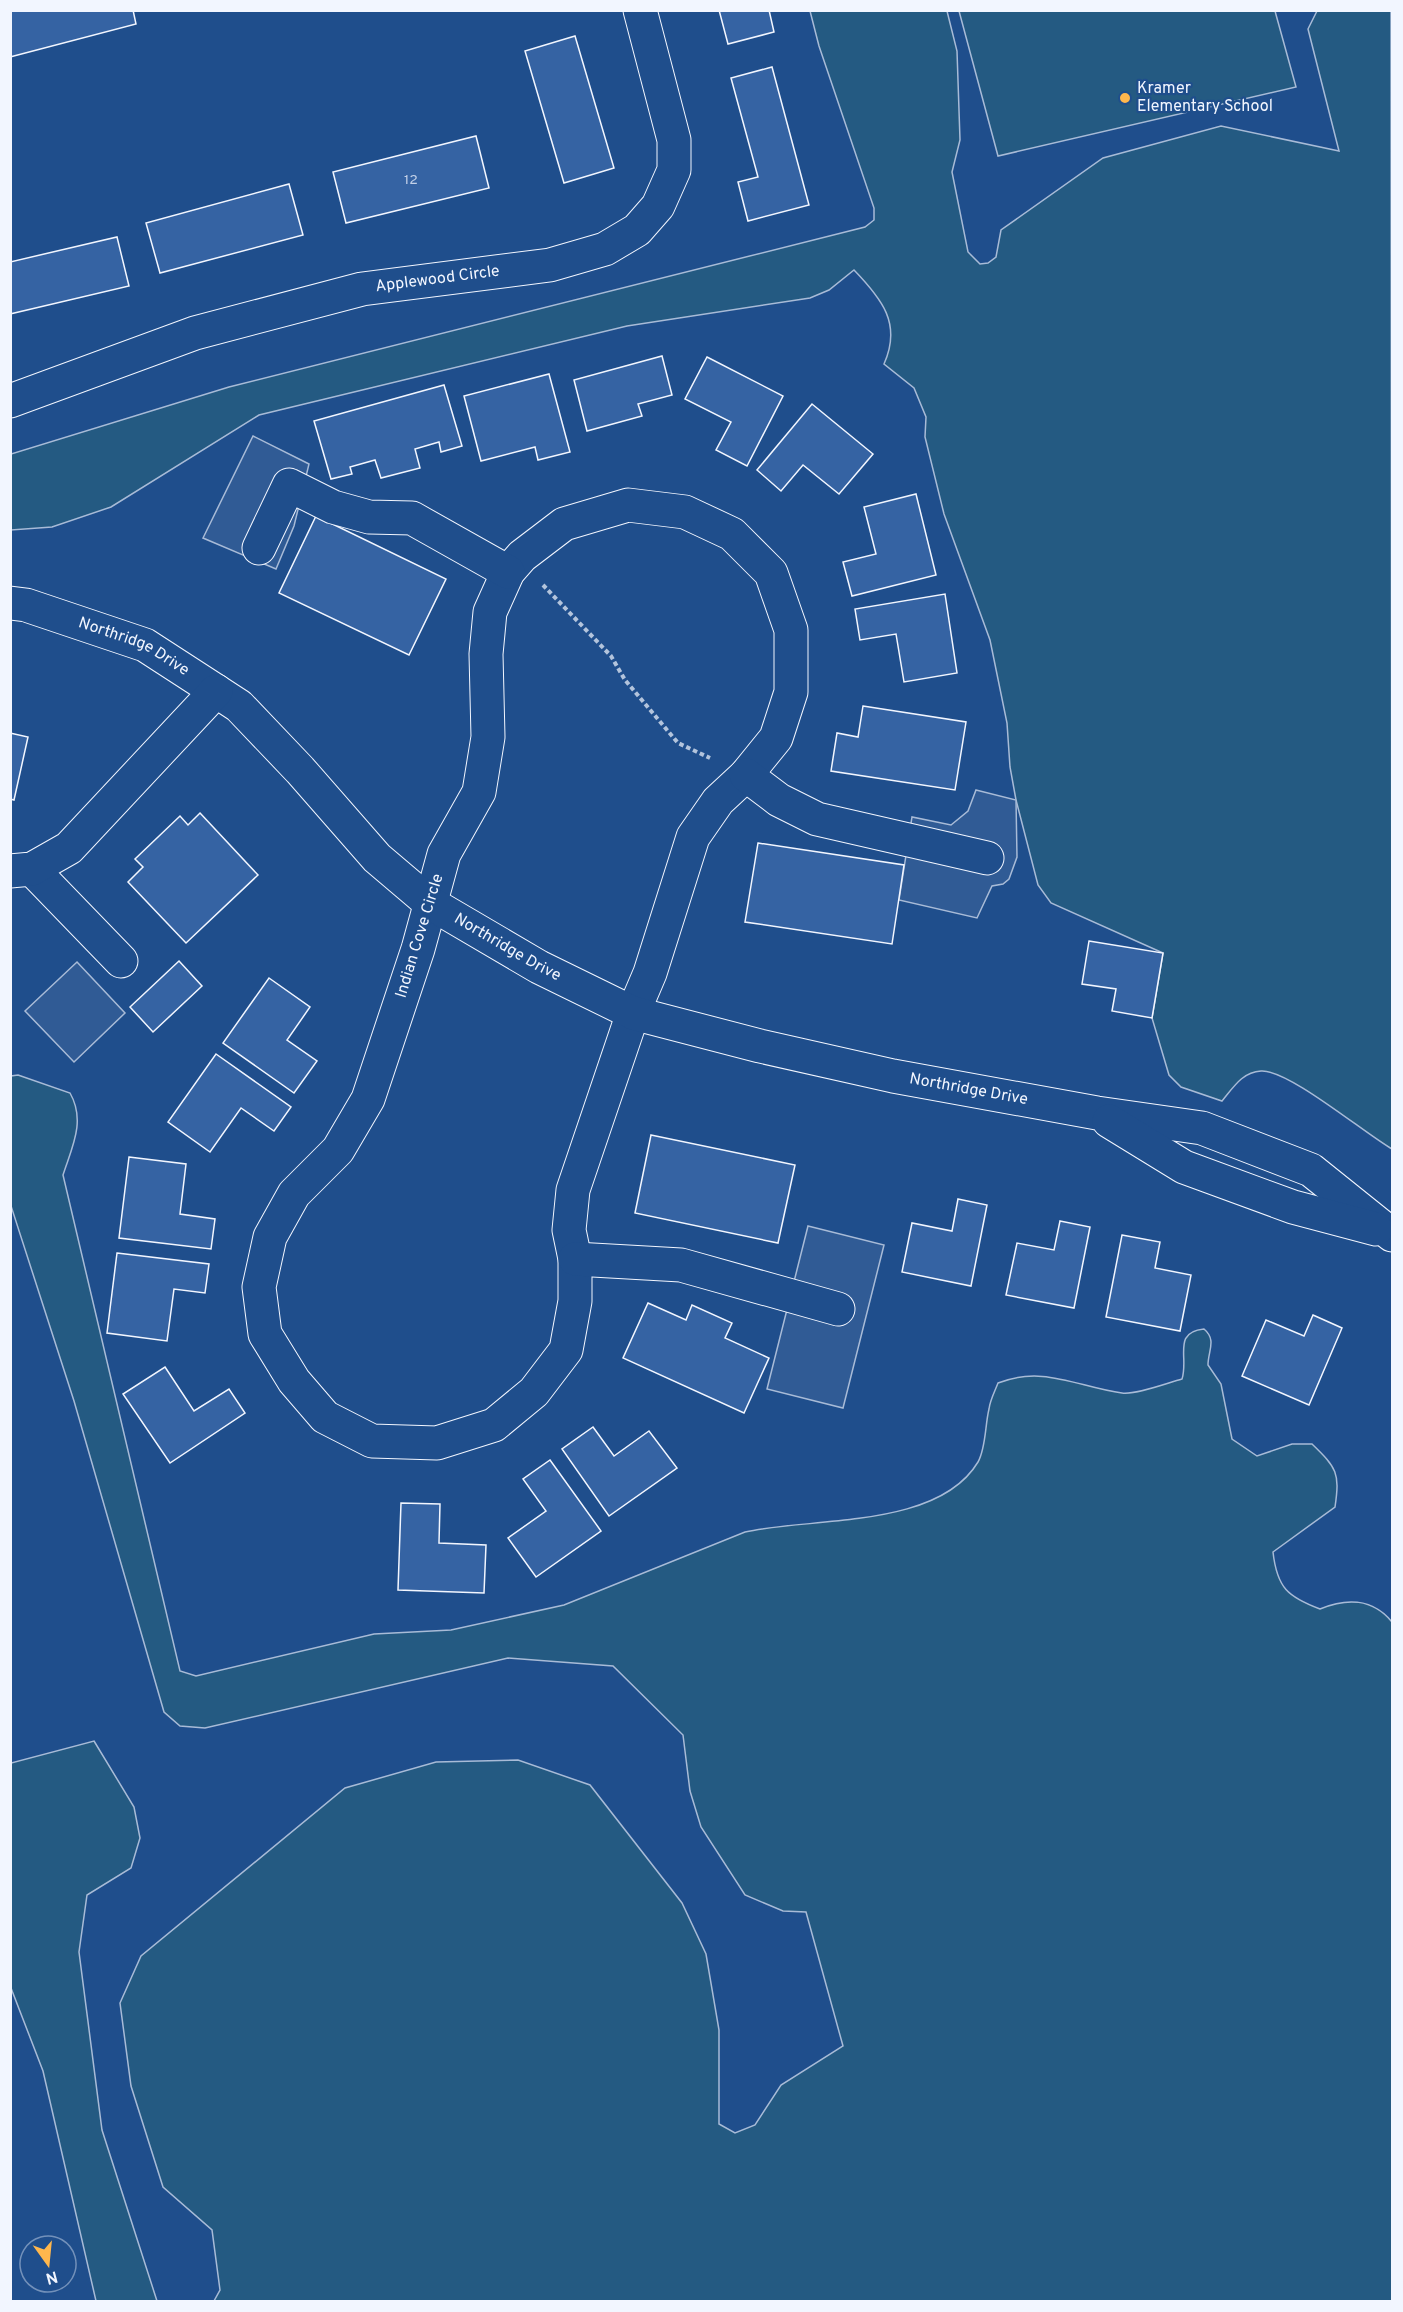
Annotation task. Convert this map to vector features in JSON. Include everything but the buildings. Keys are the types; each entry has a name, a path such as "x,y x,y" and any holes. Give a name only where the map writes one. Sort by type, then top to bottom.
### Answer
{"street":[{"name":"Applewood Circle","path":"10,400 195,333 362,289 550,265 605,249 637,230 658,206 674,170 674,140 640,10"},
{"path":"260,548 289,484 333,507 369,517 412,518 515,564"},
{"name":"Indian Cove Circle","path":"628,505 685,512 732,534 771,573 791,630 791,692 776,738 746,775 718,801 693,837 650,973 633,1013 573,1190 569,1230 575,1259 575,1301 566,1350 534,1392 494,1425 437,1443 372,1441 326,1417 294,1381 265,1334 259,1287 270,1237 294,1194 338,1150 368,1099 444,854 479,792 488,737 486,654 490,612 515,564 564,524 628,505"},
{"name":"Northridge Drive","path":"10,603 26,605 145,645 216,691 246,714 300,770 377,858 430,903 539,967 633,1013 760,1046 893,1076 1097,1113 1202,1128 1311,1170 1390,1234"},
{"path":"121,961 21,870 69,848 216,691"},
{"path":"746,775 778,800 817,819 987,858"},
{"path":"575,1259 681,1264 837,1309"}],"path":[{"path":"515,564 584,625 611,656 625,680 678,743 746,775"}],"shaded area":[{"path":"810,11 947,11 957,51 960,140 952,172 968,252 980,264 988,263 996,257 1001,230 1103,158 1221,126 1339,151 1308,29 1317,11 1391,11 1392,1149 1326,1103 1273,1073 1261,1071 1248,1074 1222,1101 1181,1087 1169,1075 1152,1018 1163,953 1051,903 1038,885 1016,800 1010,767 1007,723 990,640 944,514 925,437 926,417 914,388 884,364 891,337 890,324 881,302 854,270 829,290 810,298 627,326 259,415 111,507 52,527 11,530 11,454 229,387 865,227 874,220 874,208 819,46"},
{"path":"959,11 1275,11 1296,87 998,156"},
{"path":"253,436 309,464 294,526 276,569 203,538"},
{"path":"976,790 1016,800 1017,857 1009,879 1003,884 992,886 977,918 899,900 912,817 951,825 968,811"},
{"path":"77,962 125,1013 74,1062 25,1011"},
{"path":"18,1075 70,1093 75,1103 76,1134 63,1175 180,1671 196,1676 374,1634 451,1630 564,1605 745,1532 872,1517 904,1510 934,1499 959,1484 978,1462 984,1443 991,1399 998,1383 1030,1376 1060,1379 1122,1393 1143,1391 1182,1379 1185,1341 1194,1331 1204,1329 1211,1342 1208,1365 1221,1384 1232,1439 1257,1456 1292,1444 1312,1444 1327,1459 1337,1478 1335,1507 1273,1552 1281,1583 1292,1595 1320,1609 1340,1603 1359,1602 1376,1608 1392,1622 1392,2301 214,2301 220,2290 212,2230 163,2187 131,2086 120,2003 141,1956 345,1788 436,1762 518,1760 590,1785 682,1903 706,1954 719,2030 719,2124 735,2133 755,2125 781,2085 843,2046 806,1912 783,1911 745,1895 701,1827 690,1791 683,1735 613,1666 508,1658 205,1728 180,1726 164,1712 74,1401 11,1206 11,1076"},
{"path":"808,1226 884,1245 843,1408 767,1389"},
{"path":"94,1741 134,1807 140,1838 131,1868 87,1895 79,1952 102,2130 157,2301 96,2301 43,2071 11,1988 11,1763"}],"place":[{"name":"Kramer Elementary School","path":"1125,98"}]}
